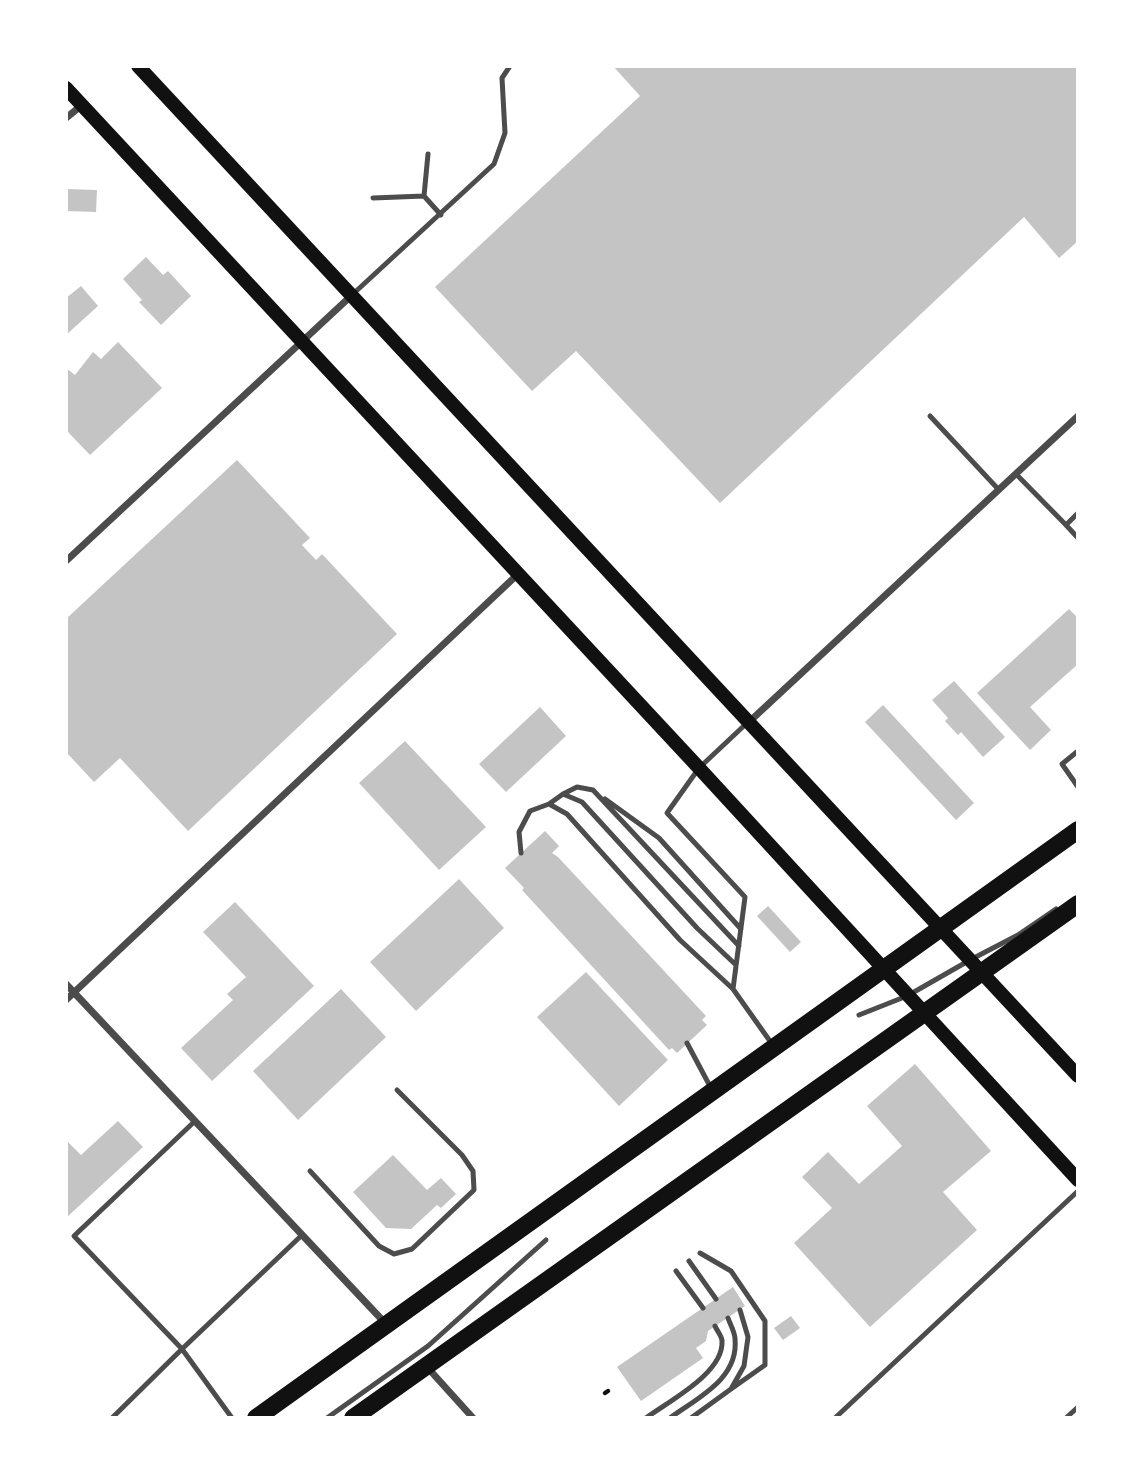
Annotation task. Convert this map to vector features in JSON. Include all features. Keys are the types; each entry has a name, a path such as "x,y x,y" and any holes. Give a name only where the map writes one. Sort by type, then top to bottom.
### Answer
{"main road":[{"path":"138,66 1077,1076"},
{"path":"66,88 699,768 1077,1180"},
{"path":"256,1418 1077,830"},
{"path":"354,1418 922,1013 975,965 1077,904"}],"street":[{"path":"66,118 82,104"},
{"path":"66,561 352,295"},
{"path":"749,722 1077,416"},
{"path":"66,1000 519,574"},
{"path":"66,984 386,1324"},
{"path":"426,1366 473,1418"}],"lane":[{"path":"352,295 494,164 505,133 502,78 510,66"},
{"path":"424,197 428,155"},
{"path":"373,198 424,197 441,215"},
{"path":"930,416 999,490"},
{"path":"1016,474 1077,538"},
{"path":"1066,525 1077,513"},
{"path":"733,989 745,897 667,813 699,768 749,722"},
{"path":"1077,751 1062,764 1077,787"},
{"path":"521,853 519,832 530,811 549,804 577,787 593,790 659,838 741,929"},
{"path":"593,790 739,946"},
{"path":"563,794 582,802 697,929 736,965"},
{"path":"549,804 567,814 680,940 733,989 774,1046"},
{"path":"859,1015 975,965 1058,908"},
{"path":"687,1043 713,1090"},
{"path":"310,1171 379,1246 394,1254 412,1249 474,1190 474,1171 463,1155 397,1090"},
{"path":"66,1238 74,1236 195,1121"},
{"path":"835,1418 1077,1191"},
{"path":"112,1418 302,1234"},
{"path":"74,1236 182,1349 232,1418"},
{"path":"327,1418 428,1346 546,1240"},
{"path":"691,1418 765,1365 765,1321 731,1271 700,1253"},
{"path":"689,1261 716,1299"},
{"path":"676,1270 703,1308"},
{"path":"731,1390 744,1366 748,1337 740,1310"},
{"path":"670,1418 720,1382 733,1361 736,1338 728,1318"},
{"path":"646,1418 707,1374 719,1360 722,1340 715,1326"},
{"path":"1066,1418 1077,1407"}],"building":[{"path":"613,66 1078,66 1078,241 1059,258 1024,217 720,503 576,351 532,391 435,287 640,96"},
{"path":"66,189 97,190 96,212 66,211"},
{"path":"146,257 163,275 168,271 191,296 161,325 139,302 142,300 123,279"},
{"path":"81,286 98,306 66,335 66,298"},
{"path":"118,342 162,388 90,455 66,433 66,368 75,375 93,352 101,359"},
{"path":"237,460 310,538 302,545 316,560 322,554 397,634 188,831 120,758 94,782 66,752 66,619"},
{"path":"1069,609 1078,618 1078,664 1030,707 1051,730 1030,750 977,693"},
{"path":"954,681 1005,737 983,757 961,732 958,735 945,721 948,718 932,700"},
{"path":"883,705 974,803 956,820 865,722"},
{"path":"540,707 566,736 506,792 479,764"},
{"path":"405,741 486,827 439,870 359,783"},
{"path":"545,831 559,846 552,853 706,1016 702,1020 707,1025 677,1053 672,1048 669,1050 505,868"},
{"path":"459,879 504,928 416,1011 370,962"},
{"path":"235,902 314,986 212,1081 181,1048 233,1000 227,994 246,977 203,932"},
{"path":"768,906 801,942 790,952 757,916"},
{"path":"586,972 668,1060 619,1106 537,1017"},
{"path":"341,989 386,1037 298,1120 253,1071"},
{"path":"915,1064 991,1151 943,1192 977,1230 870,1327 794,1243 832,1208 802,1177 828,1152 859,1184 902,1146 867,1106"},
{"path":"118,1121 143,1147 66,1218 66,1140 81,1155"},
{"path":"393,1155 427,1190 441,1178 456,1194 441,1208 437,1205 411,1229 386,1228 353,1192"},
{"path":"733,1287 745,1306 708,1331 706,1341 696,1348 703,1358 641,1401 617,1367"},
{"path":"791,1316 800,1328 783,1340 774,1328"}]}
